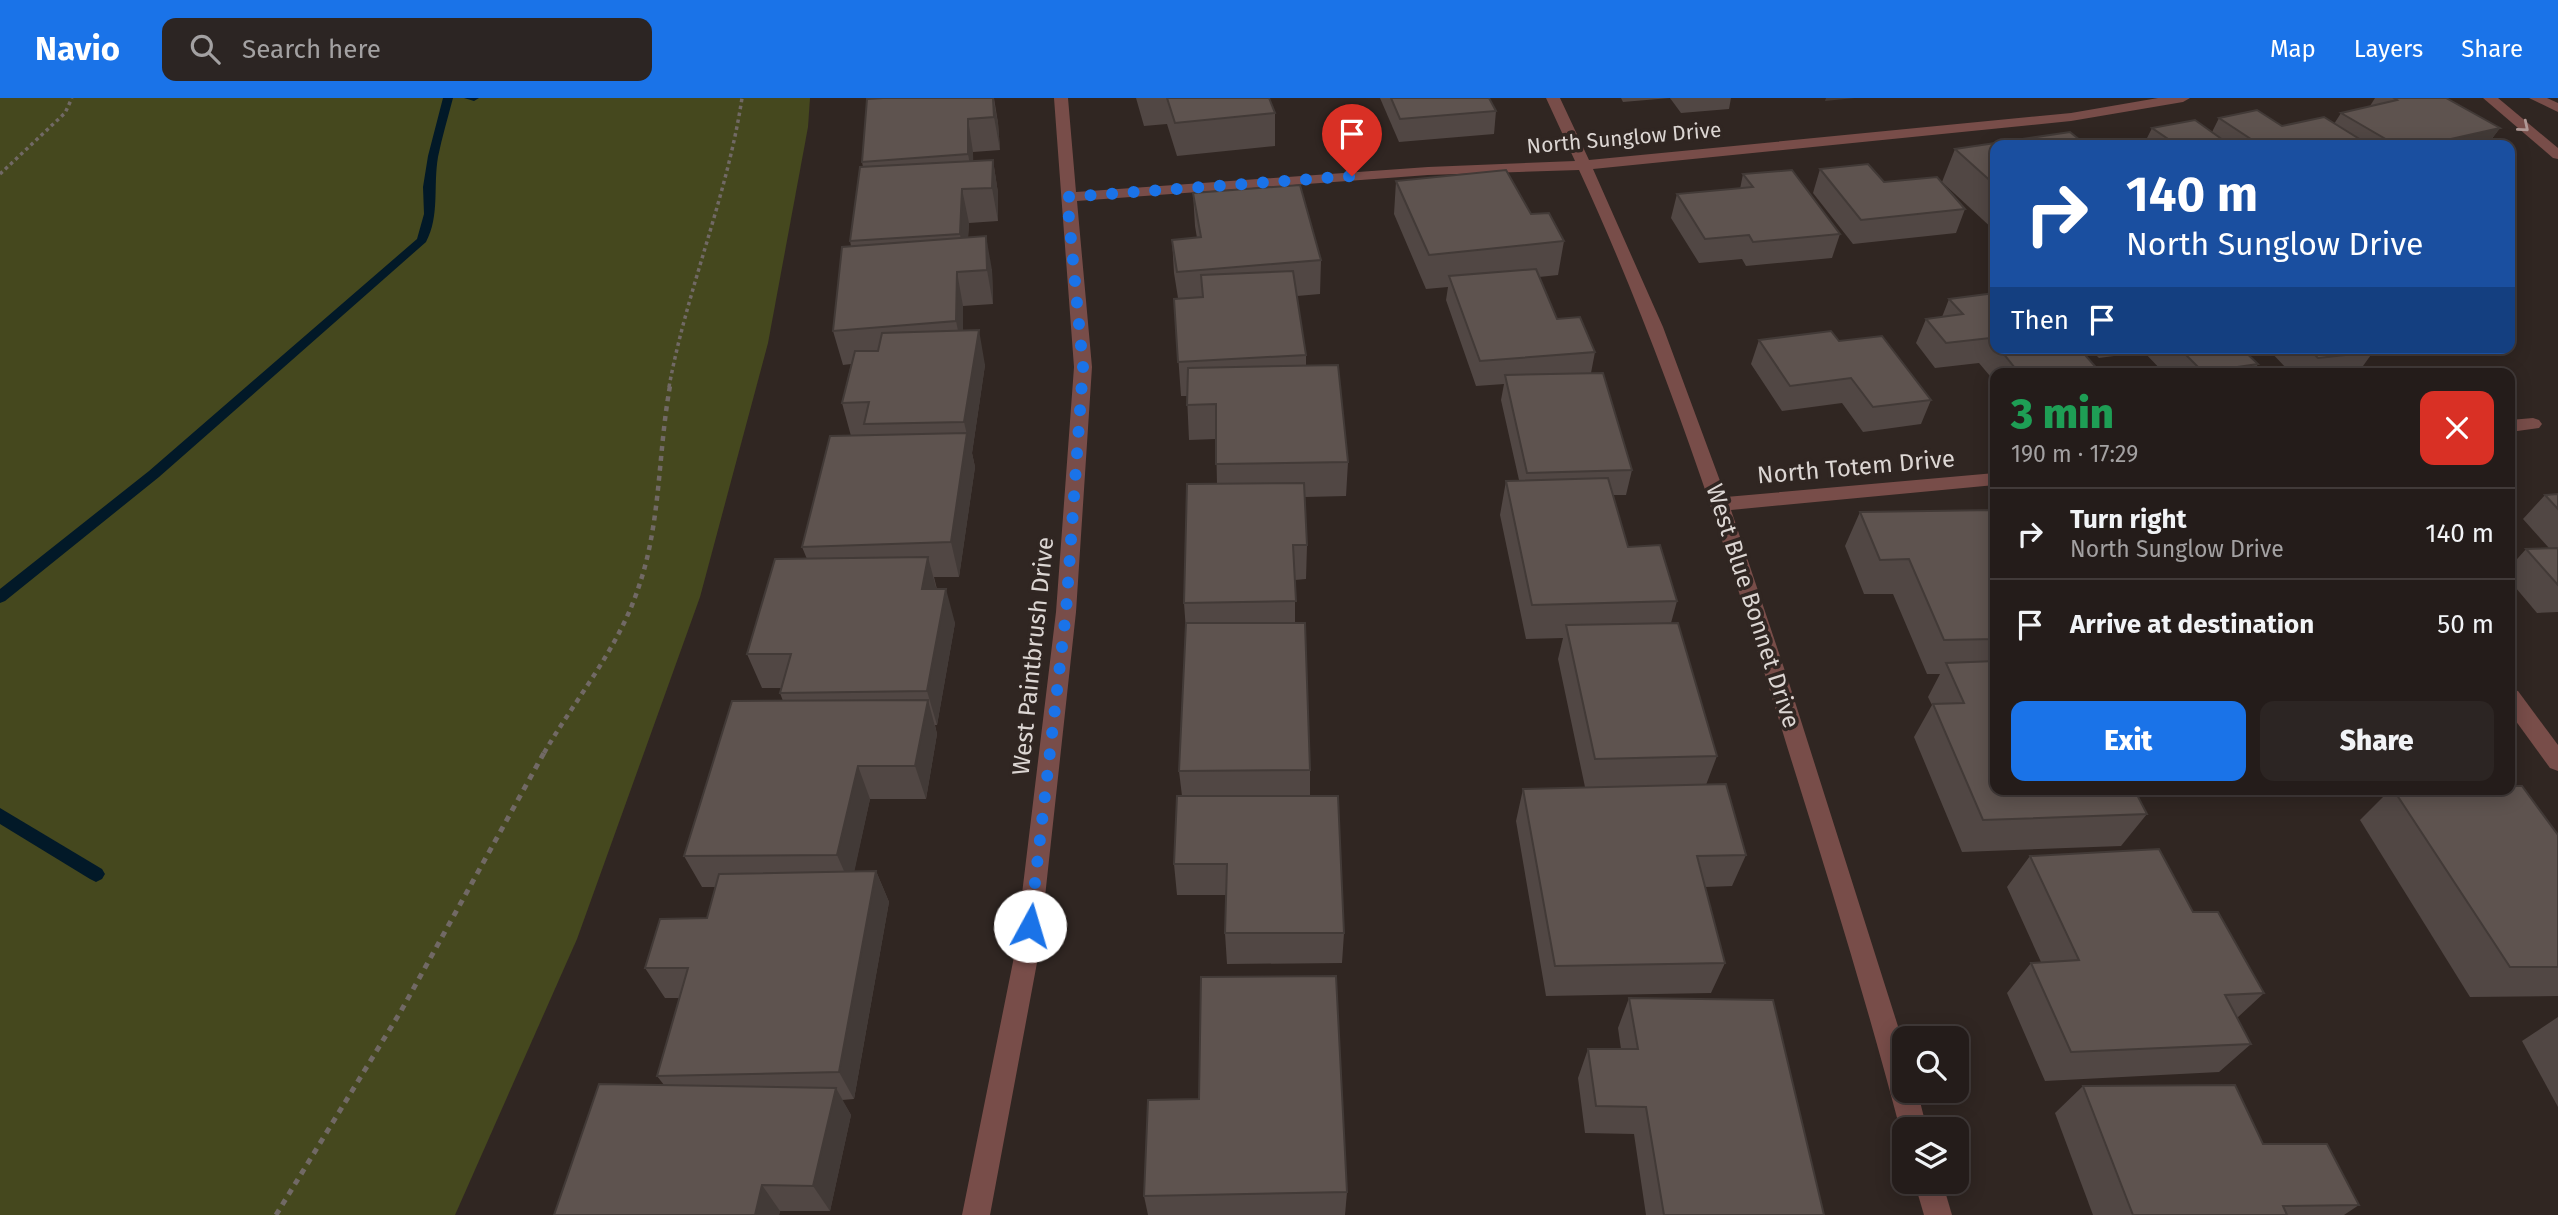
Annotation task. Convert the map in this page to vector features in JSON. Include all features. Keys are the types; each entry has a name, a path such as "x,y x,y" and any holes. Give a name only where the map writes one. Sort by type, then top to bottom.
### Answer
{"street":[{"name":"West Paintbrush Drive","path":"975,1215 1027,952 1066,612 1083,367 1061,98"},
{"name":"West Blue Bonnet Drive","path":"1553,98 1628,261 1722,504 1890,1042 1911,1117"},
{"name":"North Sunglow Drive","path":"1067,197 1428,172 1586,165 2071,117 2183,98"},
{"path":"2490,98 2558,155"},
{"path":"2536,98 2558,108"},
{"path":"2515,426 2533,424"},
{"name":"North Totem Drive","path":"1722,504 1990,479"},
{"path":"2515,704 2558,762"},
{"path":"1932,1194 1938,1215"}],"path":[{"path":"0,174 65,113 72,98"},
{"path":"276,1215 335,1126 473,885 544,752 616,638 639,587 651,538 662,428 672,371 737,141 742,98"}],"green space":[{"path":"0,98 810,98 808,127 768,343 700,597 577,939 455,1215 0,1215"}],"building":[{"path":"993,98 994,117 968,119 968,154 862,162 867,99"},
{"path":"1167,98 1269,98 1275,113 1175,123"},
{"path":"1391,98 1489,98 1496,111 1400,119"},
{"path":"2394,98 2446,98 2500,128 2446,140 2387,140 2341,113 2397,100"},
{"path":"2257,110 2282,126 2324,117 2361,140 2252,140 2219,118"},
{"path":"2195,120 2223,140 2161,140 2168,139 2152,128"},
{"path":"2070,132 2080,140 2016,140"},
{"path":"1990,144 1990,180 1955,149"},
{"path":"993,160 992,188 962,189 960,234 850,241 860,167"},
{"path":"1868,164 1884,182 1937,177 1965,209 1861,220 1820,169"},
{"path":"1506,170 1531,214 1549,213 1564,241 1429,255 1396,181"},
{"path":"1792,170 1840,234 1753,242 1749,235 1705,239 1677,194 1753,187 1743,174"},
{"path":"1300,185 1321,260 1177,272 1172,240 1201,237 1193,193"},
{"path":"986,236 987,270 957,272 956,321 833,331 842,247"},
{"path":"1536,269 1557,319 1580,317 1595,352 1480,361 1449,276"},
{"path":"1293,271 1306,355 1178,362 1174,299 1203,297 1201,275"},
{"path":"1990,294 1990,338 1946,343 1926,319 1963,314 1949,299"},
{"path":"979,330 964,422 864,424 869,402 842,403 855,351 878,351 882,333"},
{"path":"1831,331 1839,341 1882,336 1931,400 1873,407 1851,378 1790,386 1759,340"},
{"path":"2004,354 2084,354 2097,368 2015,368"},
{"path":"2185,354 2247,354 2258,364 2230,368 2199,368"},
{"path":"2314,354 2355,354 2318,358"},
{"path":"1338,365 1348,462 1216,464 1216,404 1187,405 1188,368"},
{"path":"1603,373 1632,470 1527,473 1505,375"},
{"path":"967,433 951,542 802,547 830,436"},
{"path":"1608,478 1628,547 1660,545 1677,601 1532,605 1506,481"},
{"path":"1304,483 1307,545 1293,545 1296,601 1184,603 1187,484"},
{"path":"2558,494 2558,509 2545,495"},
{"path":"1990,510 1990,639 1944,640 1909,559 1880,560 1860,512"},
{"path":"2558,548 2558,585 2526,549"},
{"path":"928,557 922,589 946,589 927,691 780,693 791,654 747,654 775,559"},
{"path":"1186,623 1305,623 1310,770 1179,771"},
{"path":"1678,623 1717,756 1595,759 1566,625"},
{"path":"1990,661 1990,795 2137,795 2147,814 1983,820 1933,704 1964,703 1946,663"},
{"path":"928,700 915,766 858,766 837,855 684,856 732,701"},
{"path":"1726,784 1746,855 1697,856 1725,963 1555,966 1523,789"},
{"path":"2515,786 2522,786 2558,835 2558,967 2510,967 2397,795 2515,795"},
{"path":"1177,796 1338,796 1344,933 1225,933 1227,864 1174,864"},
{"path":"2159,849 2193,912 2218,912 2264,993 2225,995 2251,1044 2071,1052 2031,963 2079,960 2030,856"},
{"path":"876,871 839,1072 657,1076 688,968 645,968 660,919 707,918 719,874"},
{"path":"1336,976 1347,1192 1144,1196 1148,1100 1199,1099 1201,977"},
{"path":"1629,998 1773,1000 1824,1215 1664,1215 1646,1107 1596,1106 1588,1049 1638,1049"},
{"path":"599,1084 836,1088 813,1186 762,1185 755,1215 554,1215"},
{"path":"2235,1085 2263,1144 2327,1144 2359,1205 2283,1206 2287,1215 2133,1215 2083,1086"}],"waterway":[{"path":"0,597 154,474 422,240 430,214 429,187 433,156 448,98"},
{"path":"469,98 474,98"},
{"path":"0,815 96,874"}],"route":[{"path":"1030,926 1066,612 1083,367 1067,197 1352,176"}]}
